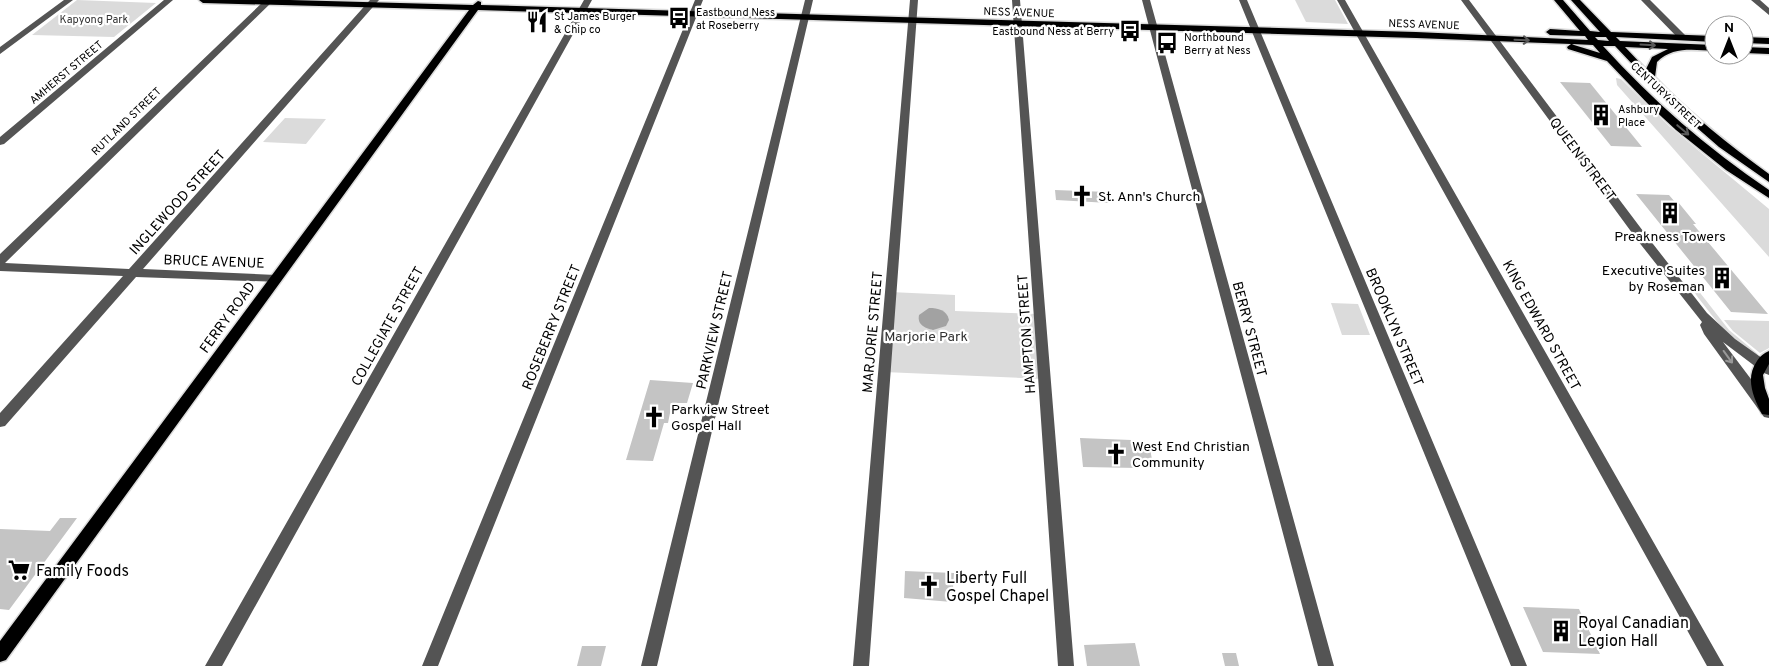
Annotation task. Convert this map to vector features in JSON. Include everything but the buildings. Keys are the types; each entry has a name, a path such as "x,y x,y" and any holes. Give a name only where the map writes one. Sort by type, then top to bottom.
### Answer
{"main road":[{"name":"NESS AVENUE","path":"203,0 696,7 806,10 912,18 1491,34 1558,32 1652,36 1704,46"},
{"name":"NESS AVENUE","path":"415,0 457,0 479,3"},
{"name":"CENTURY STREET","path":"1558,0 1611,60 1660,111 1724,163 1769,195"},
{"name":"CENTURY STREET","path":"1575,0 1650,79 1704,130 1769,179"},
{"name":"FERRY ROAD","path":"0,654 479,3"},
{"path":"1588,14 1620,30 1652,36"},
{"path":"1558,32 1571,23 1571,15"},
{"name":"NESS AVENUE","path":"1491,34 1550,41 1616,44 1704,40"},
{"path":"1754,40 1769,41"},
{"path":"1550,41 1611,60"},
{"path":"1650,79 1650,68 1655,57 1681,42"},
{"path":"1754,50 1769,51"},
{"path":"1741,159 1769,174"},
{"path":"1724,163 1769,205"},
{"path":"1766,364 1756,375 1757,384 1768,411"}],"street":[{"path":"0,51 69,0"},
{"name":"AMHERST STREET","path":"0,142 169,0"},
{"name":"MARJORIE STREET","path":"861,666 914,0"},
{"name":"HAMPTON STREET","path":"1016,0 1066,666"},
{"name":"BERRY STREET","path":"1146,0 1326,666"},
{"name":"BROOKLYN STREET","path":"1243,0 1519,666"},
{"name":"KING EDWARD STREET","path":"1341,0 1716,666"},
{"name":"QUEEN STREET","path":"1465,0 1642,238 1703,316 1731,342 1766,364"},
{"path":"1645,0 1681,42"},
{"path":"1755,0 1769,12"},
{"name":"RUTLAND STREET","path":"0,261 269,1"},
{"name":"INGLEWOOD STREET","path":"0,422 373,2"},
{"name":"COLLEGIATE STREET","path":"213,666 585,5"},
{"name":"ROSEBERRY STREET","path":"430,666 696,7"},
{"name":"PARKVIEW STREET","path":"649,666 806,10"},
{"name":"BRUCE AVENUE","path":"0,267 276,279"},
{"name":"QUEEN STREET","path":"1703,316 1708,331 1768,411"}],"green space":[{"name":"Kapyong Park","path":"77,0 156,3 114,37 32,35"},
{"path":"1295,0 1335,0 1348,24 1306,22"},
{"path":"1616,78 1621,79 1669,126 1769,209 1769,257 1617,85"},
{"path":"285,118 326,119 306,144 263,142"},
{"path":"1689,285 1694,285 1729,330 1759,355 1750,352 1721,326"},
{"name":"Marjorie Park","path":"890,292 955,295 955,311 1039,314 1044,379 884,372"},
{"path":"1331,303 1358,304 1370,335 1342,335"},
{"path":"1724,320 1769,321 1769,348 1760,353 1733,331"}],"shaded area":[{"path":"929,308 939,309 946,314 949,320 946,326 933,330 920,324 919,315"}],"place":[{"name":"Eastbound Ness at Roseberry","path":"679,18"},
{"name":"St James Burger & Chip co","path":"537,22"},
{"name":"Eastbound Ness at Berry","path":"1130,31"},
{"name":"Northbound Berry at Ness","path":"1167,43"},
{"name":"Ashbury Place","path":"1601,115"},
{"name":"St. Ann's Church","path":"1082,196"},
{"name":"Preakness Towers","path":"1670,213"},
{"name":"Executive Suites by Roseman","path":"1722,278"},
{"name":"Parkview Street Gospel Hall","path":"654,417"},
{"name":"West End Christian Community","path":"1116,454"},
{"name":"Family Foods","path":"19,570"},
{"name":"Liberty Full Gospel Chapel","path":"929,586"},
{"name":"Royal Canadian Legion Hall","path":"1561,631"}]}
